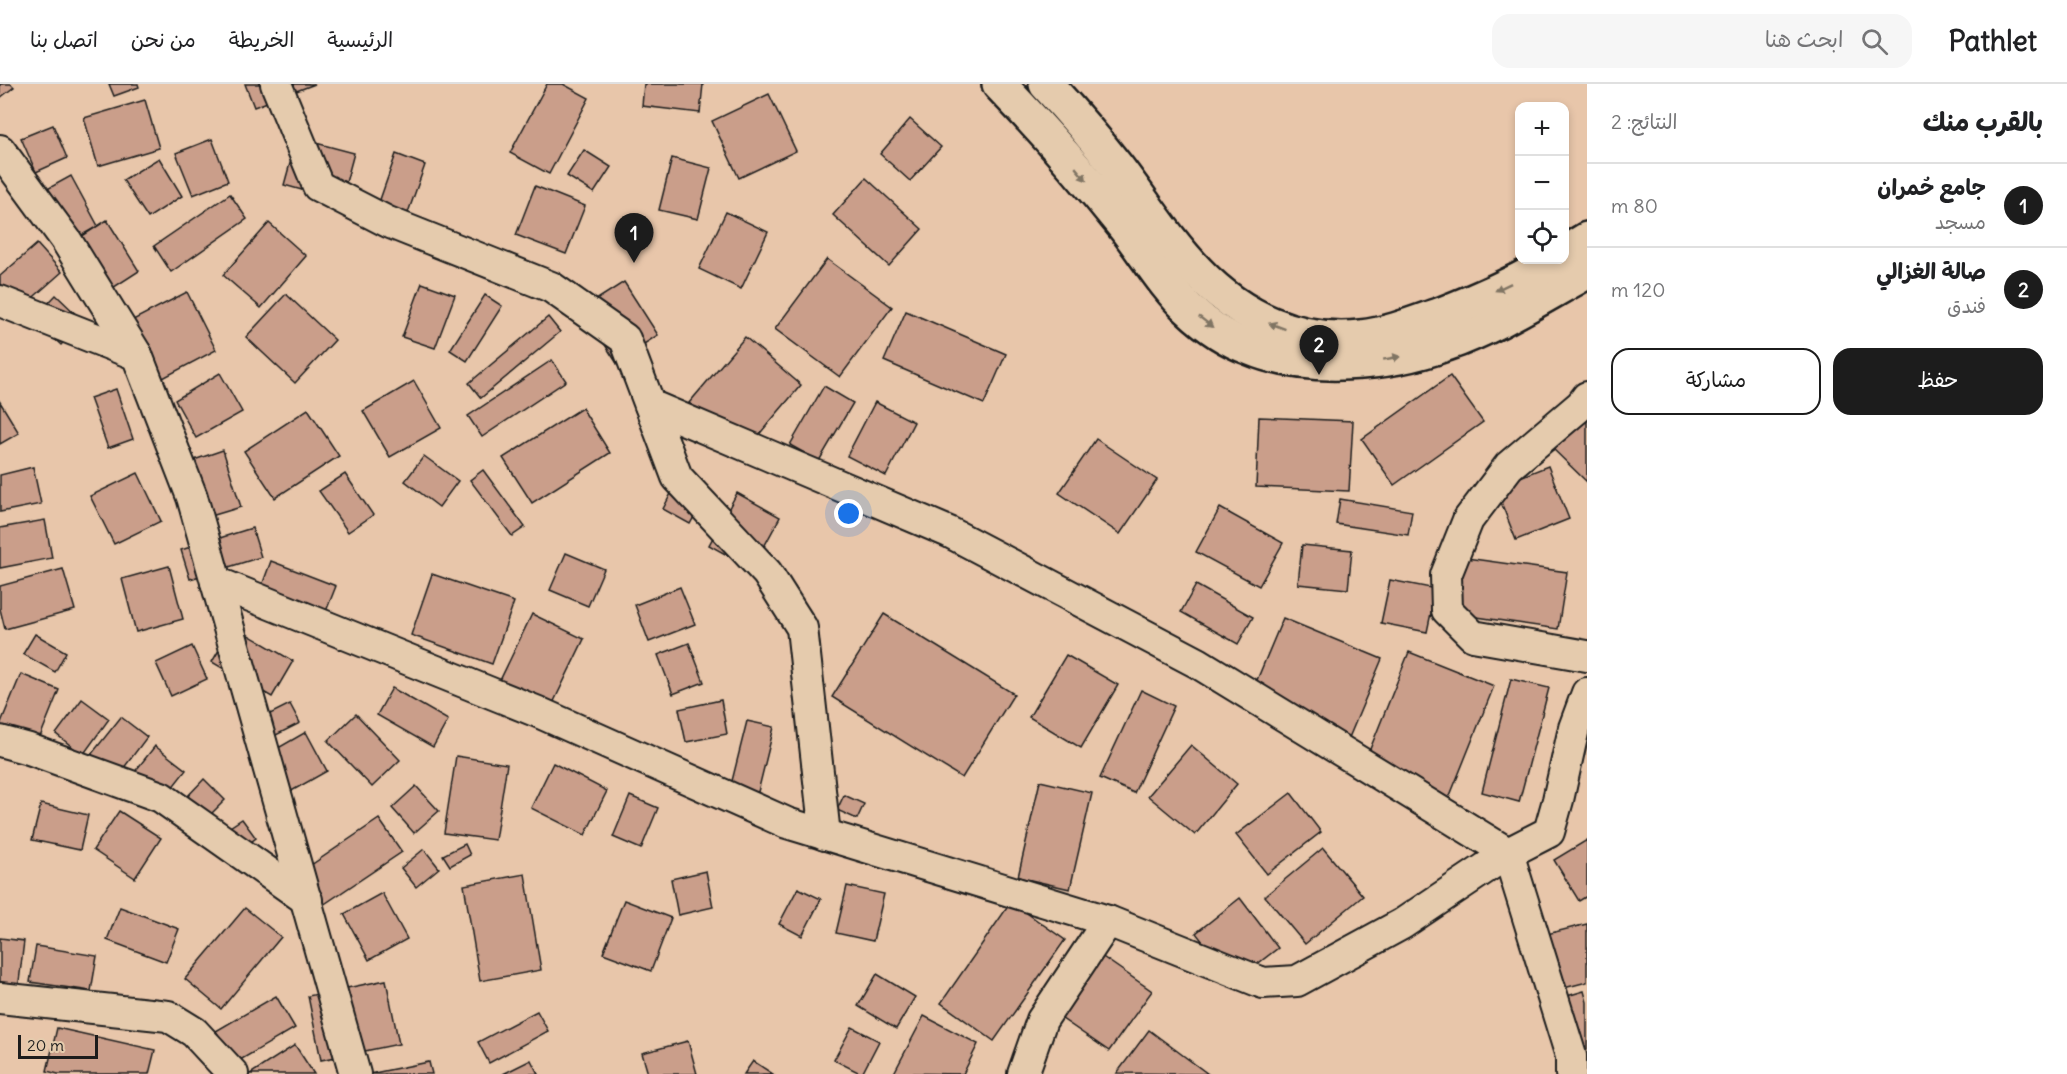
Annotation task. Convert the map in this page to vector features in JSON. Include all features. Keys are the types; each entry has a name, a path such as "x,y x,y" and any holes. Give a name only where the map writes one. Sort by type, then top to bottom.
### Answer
{"main road":[{"path":"999,84 1055,144 1188,308 1217,331 1250,349 1286,358 1354,362 1415,353 1445,345 1474,333 1587,272"},
{"path":"1046,84 1081,123 1199,273 1223,295 1250,314 1270,324 1313,336 1363,337 1466,304 1504,288 1548,264"},
{"path":"1055,144 1081,123"},
{"path":"1569,251 1587,239"}],"street":[{"path":"276,84 318,186 388,222 551,287 624,339 677,477 767,573 802,628 825,835"},
{"path":"0,150 66,240 137,355 192,497 355,1074"},
{"path":"0,301 137,355"},
{"path":"1587,397 1581,405 1509,466 1468,520 1446,575 1448,610 1473,636 1587,657"},
{"path":"650,405 949,532 1198,663 1508,853 1571,1056 1571,1074"},
{"path":"216,582 538,712 787,823 1108,921 1263,983 1297,981 1402,924 1508,853 1549,832 1574,728 1587,693"},
{"path":"0,741 161,797 307,900"},
{"path":"1023,1074 1042,1020 1108,921"},
{"path":"0,998 168,1016 194,1032 233,1074"}],"building":[{"path":"0,84 11,84 14,87 0,98"},
{"path":"109,84 138,84 139,87 114,96"},
{"path":"245,84 315,84 254,107"},
{"path":"547,84 563,84 589,98 549,174 510,153"},
{"path":"644,84 703,84 700,113 642,106"},
{"path":"769,94 796,151 739,178 712,121"},
{"path":"145,100 159,148 98,166 84,118"},
{"path":"910,119 941,147 910,181 880,154"},
{"path":"53,125 67,158 36,172 21,138"},
{"path":"297,138 354,153 341,201 284,185"},
{"path":"212,139 228,181 193,195 176,153"},
{"path":"584,150 611,167 594,193 567,176"},
{"path":"396,154 425,165 405,221 376,211"},
{"path":"159,158 182,196 148,218 123,180"},
{"path":"672,158 711,168 698,219 659,210"},
{"path":"71,176 98,226 59,248 31,198"},
{"path":"866,178 922,229 889,266 833,215"},
{"path":"535,186 585,206 566,254 516,235"},
{"path":"230,194 247,219 171,272 154,246"},
{"path":"726,212 768,232 741,289 699,269"},
{"path":"107,220 139,271 105,293 73,242"},
{"path":"269,223 306,256 261,308 223,275"},
{"path":"37,244 62,272 19,310 0,288 0,276"},
{"path":"827,259 892,307 840,377 775,329"},
{"path":"624,282 658,335 616,362 582,309"},
{"path":"422,283 455,295 435,348 402,337"},
{"path":"187,292 216,350 163,378 133,320"},
{"path":"286,294 335,340 295,383 246,337"},
{"path":"56,295 83,321 61,345 33,319"},
{"path":"485,295 502,306 467,361 450,350"},
{"path":"906,311 1006,354 984,404 884,361"},
{"path":"548,317 560,332 481,398 469,383"},
{"path":"745,337 801,385 745,451 689,403"},
{"path":"552,360 566,381 482,437 468,416"},
{"path":"220,373 242,412 196,438 175,400"},
{"path":"1450,376 1483,422 1394,485 1362,439"},
{"path":"414,381 441,428 390,457 363,411"},
{"path":"824,386 853,403 819,461 790,445"},
{"path":"116,389 133,439 108,448 90,398"},
{"path":"0,402 19,433 0,444"},
{"path":"875,402 914,422 886,476 847,456"},
{"path":"1587,407 1587,482 1550,446"},
{"path":"582,408 610,453 532,503 503,458"},
{"path":"308,409 339,456 275,498 244,451"},
{"path":"1259,417 1353,421 1349,491 1256,487"},
{"path":"1096,439 1157,480 1120,534 1059,493"},
{"path":"223,450 241,507 211,516 194,460"},
{"path":"424,456 458,481 439,507 405,481"},
{"path":"1548,466 1569,519 1516,540 1495,487"},
{"path":"33,467 41,504 0,512 0,475"},
{"path":"483,470 525,527 512,536 470,480"},
{"path":"138,473 161,521 114,544 90,496"},
{"path":"345,474 373,515 348,532 319,491"},
{"path":"678,480 706,495 690,524 663,509"},
{"path":"737,493 780,517 752,569 709,545"},
{"path":"1340,499 1412,511 1408,535 1336,524"},
{"path":"1220,508 1283,543 1259,586 1196,552"},
{"path":"45,520 52,558 0,568 0,528"},
{"path":"252,528 261,557 190,579 181,550"},
{"path":"1302,545 1352,550 1348,589 1298,584"},
{"path":"566,553 604,569 588,606 550,590"},
{"path":"1459,557 1567,572 1558,629 1450,613"},
{"path":"271,561 336,586 321,624 257,599"},
{"path":"169,566 183,619 136,632 122,579"},
{"path":"63,569 75,610 5,629 0,609 0,586"},
{"path":"432,574 514,602 492,664 411,635"},
{"path":"1390,580 1436,589 1427,632 1381,623"},
{"path":"1196,585 1253,617 1238,644 1181,612"},
{"path":"680,587 695,624 649,642 635,605"},
{"path":"532,614 584,639 545,720 493,695"},
{"path":"884,614 1014,694 962,778 832,697"},
{"path":"1283,618 1382,659 1343,752 1244,711"},
{"path":"233,626 293,661 272,697 212,662"},
{"path":"35,634 66,652 55,672 23,654"},
{"path":"689,643 704,682 673,694 658,655"},
{"path":"192,646 207,679 171,696 156,663"},
{"path":"1409,652 1494,686 1445,808 1360,774"},
{"path":"1066,655 1118,685 1081,748 1029,717"},
{"path":"21,674 59,690 36,747 0,732 0,725"},
{"path":"1511,679 1549,688 1519,802 1482,792"},
{"path":"392,688 448,720 433,747 377,715"},
{"path":"1141,690 1174,706 1134,793 1100,778"},
{"path":"82,699 109,719 83,755 56,734"},
{"path":"721,700 727,734 686,742 679,709"},
{"path":"290,704 300,723 270,738 260,719"},
{"path":"356,714 400,760 372,787 328,741"},
{"path":"121,717 147,737 117,777 90,756"},
{"path":"747,721 774,727 755,804 728,797"},
{"path":"306,732 327,771 288,793 266,755"},
{"path":"1191,745 1237,784 1195,835 1148,796"},
{"path":"155,746 186,770 164,798 133,774"},
{"path":"456,756 507,764 495,840 444,833"},
{"path":"553,763 607,791 585,835 531,808"},
{"path":"204,779 225,800 207,818 186,798"},
{"path":"1040,781 1092,793 1070,889 1018,877"},
{"path":"416,786 439,811 414,833 392,808"},
{"path":"1291,793 1321,832 1267,874 1236,835"},
{"path":"844,795 864,804 857,819 837,810"},
{"path":"630,796 658,808 641,849 613,837"},
{"path":"41,804 88,815 80,850 32,840"},
{"path":"119,811 161,838 135,878 93,850"},
{"path":"242,819 256,838 239,851 224,831"},
{"path":"379,819 402,852 314,911 292,878"},
{"path":"1587,840 1587,896 1579,901 1554,860"},
{"path":"465,844 470,855 450,866 443,855"},
{"path":"1323,848 1363,896 1305,944 1265,896"},
{"path":"424,849 439,868 416,887 401,868"},
{"path":"706,871 713,907 678,915 671,879"},
{"path":"525,874 541,970 480,981 464,885"},
{"path":"847,886 884,894 873,941 836,933"},
{"path":"798,888 821,899 802,936 779,924"},
{"path":"382,893 407,939 369,960 344,914"},
{"path":"1240,898 1278,948 1234,982 1196,933"},
{"path":"624,900 671,918 651,971 603,953"},
{"path":"1011,902 1065,940 994,1041 941,1003"},
{"path":"120,907 179,929 166,962 107,940"},
{"path":"245,908 281,937 221,1009 185,979"},
{"path":"1587,924 1587,982 1560,989 1547,934"},
{"path":"0,938 24,941 17,998 0,996"},
{"path":"36,946 97,956 91,991 30,982"},
{"path":"1097,953 1152,991 1109,1051 1055,1014"},
{"path":"877,974 915,997 896,1029 858,1006"},
{"path":"386,980 399,1044 321,1060 308,996"},
{"path":"1584,991 1587,1002 1587,1049 1565,1055 1550,1001"},
{"path":"276,996 295,1028 235,1063 216,1031"},
{"path":"537,1011 548,1031 489,1063 478,1042"},
{"path":"924,1016 978,1044 963,1074 894,1073"},
{"path":"852,1027 879,1041 862,1074 834,1060"},
{"path":"57,1028 155,1050 149,1074 58,1074 47,1071"},
{"path":"1149,1030 1208,1074 1117,1073"},
{"path":"688,1041 697,1074 648,1074 642,1053"},
{"path":"295,1045 314,1074 250,1074"},
{"path":"531,1060 538,1074 503,1074"},
{"path":"753,1061 773,1074 744,1074"},
{"path":"429,1062 432,1074 369,1074"}],"place":[{"name":"جامع حُمران","path":"634,263"},
{"name":"صالة الغزالي","path":"1319,375"}]}
